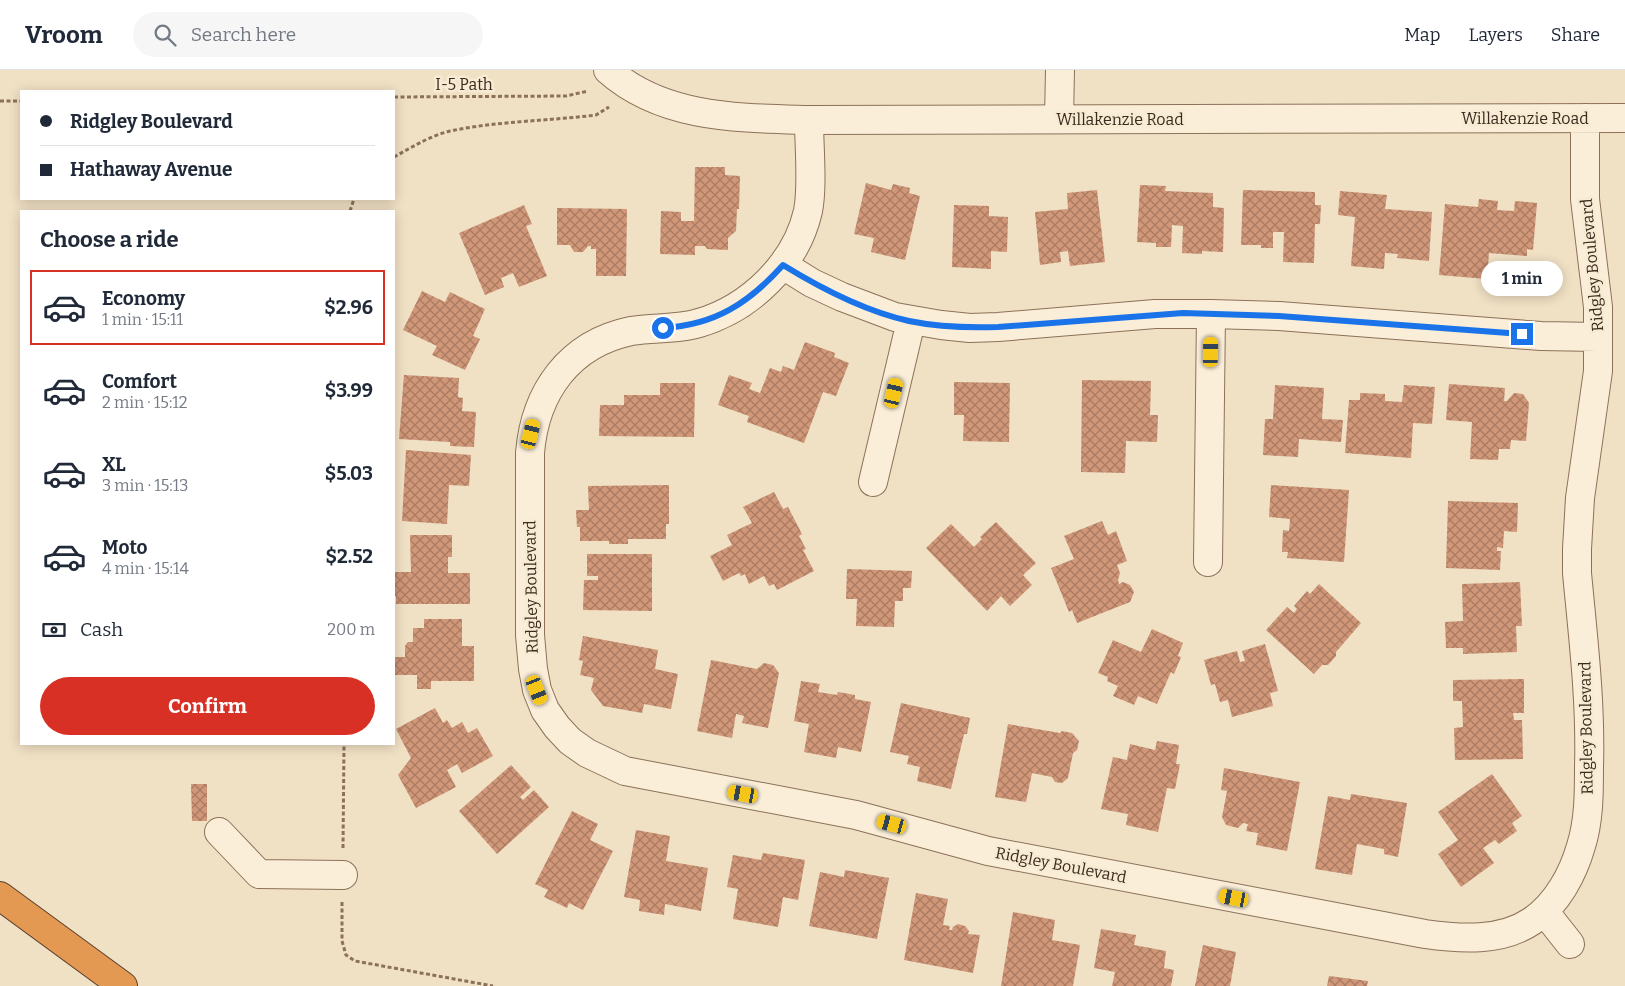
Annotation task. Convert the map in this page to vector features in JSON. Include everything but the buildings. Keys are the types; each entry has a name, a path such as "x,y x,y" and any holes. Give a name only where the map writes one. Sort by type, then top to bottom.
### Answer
{"highway":[{"path":"0,896 123,986"}],"street":[{"path":"1059,119 1060,70"},
{"name":"Willakenzie Road","path":"623,81 662,103 708,114 752,119 1625,118"},
{"name":"Ridgley Boulevard","path":"809,120 810,191 808,211 794,247 783,265 767,282 751,296 718,316 698,324 633,331 612,336 593,345 564,369 544,396 531,434 530,653 537,690 545,710 557,727 586,754 625,771 856,815 995,852 1425,934 1462,938 1502,934 1532,921 1544,910 1565,885 1575,862 1581,845 1587,808 1590,720 1577,573 1577,549 1580,498 1596,387 1598,300 1585,199 1585,118"},
{"path":"783,265 828,292 895,317 911,321 970,328 1145,315 1211,314 1279,316 1541,336 1598,338"},
{"path":"1208,562 1211,314"},
{"path":"873,482 911,321"},
{"path":"219,832 259,874 342,875"},
{"path":"1544,910 1570,944"}],"path":[{"name":"I-5 Path","path":"395,97 566,96 623,81"},
{"path":"395,156 422,141 449,132 498,124 596,115 623,81"},
{"path":"0,101 20,101"},
{"path":"344,745 342,941 346,955 355,961 492,986"}],"route":[{"path":"663,328 698,324 718,316 751,296 783,265 828,292 895,317 941,326 970,328 1023,326 1077,320 1183,313 1279,316 1522,334"}]}
